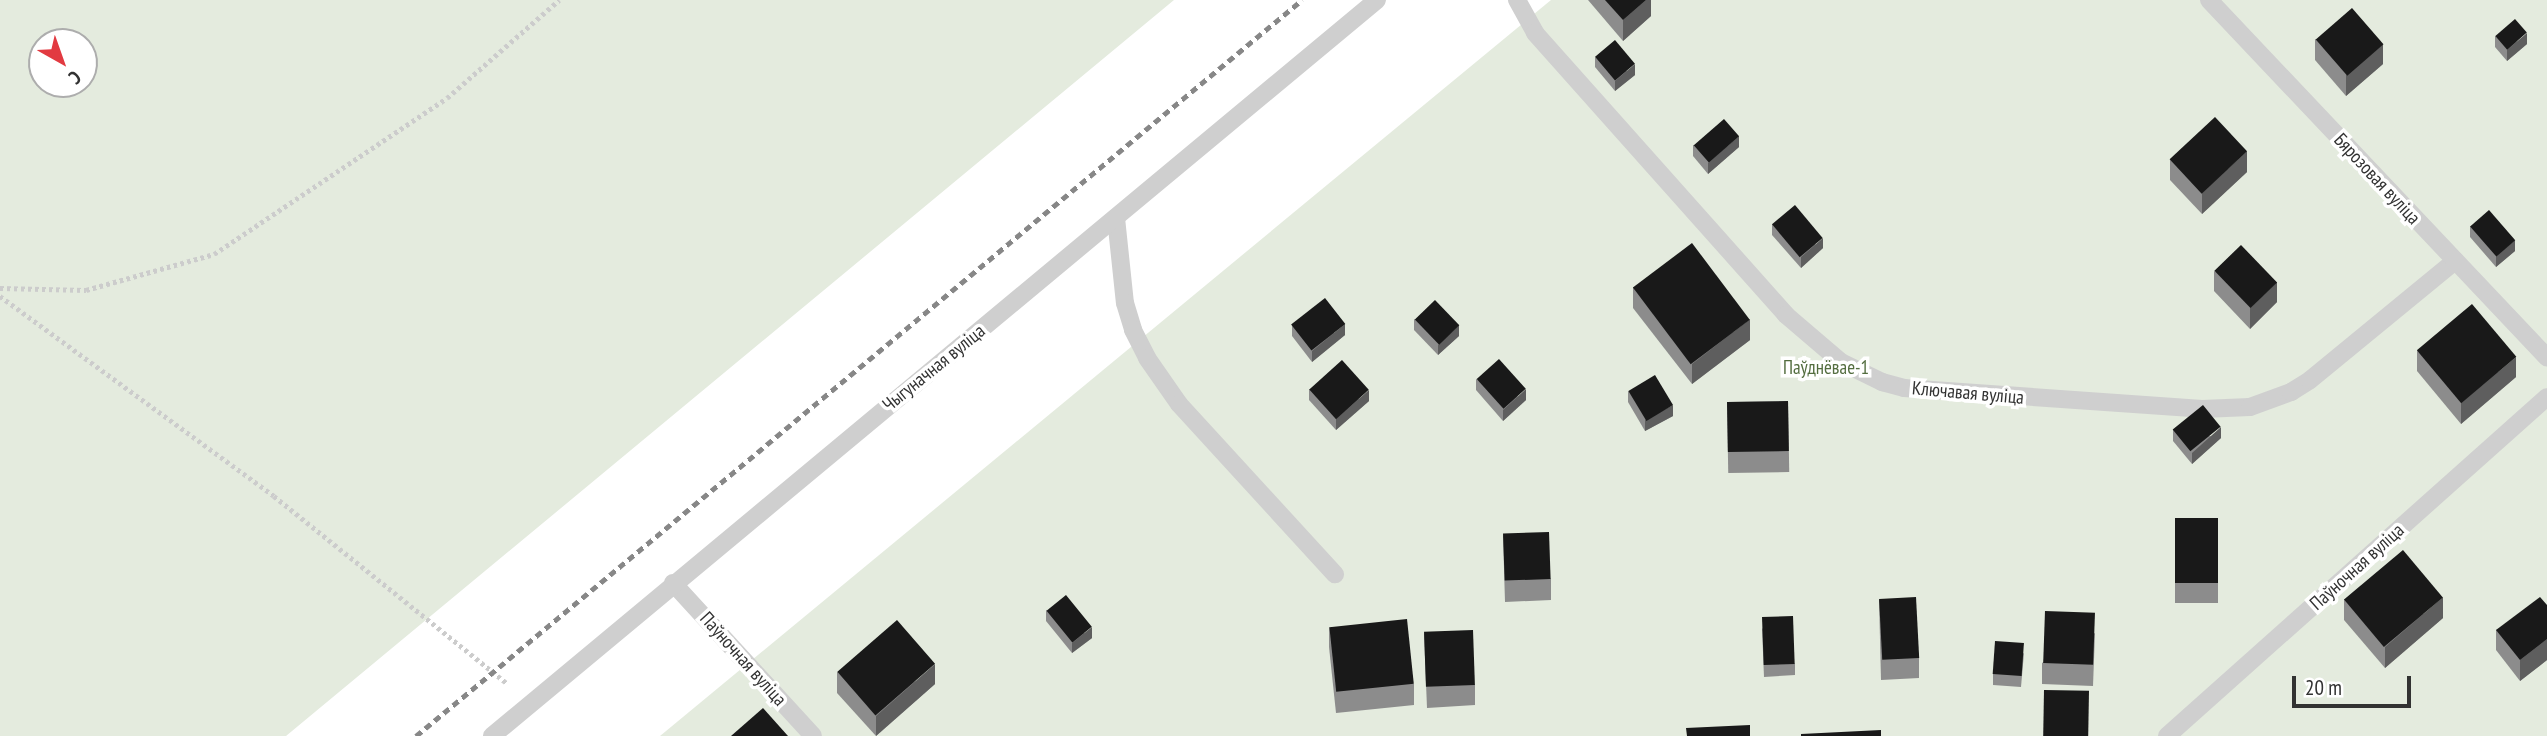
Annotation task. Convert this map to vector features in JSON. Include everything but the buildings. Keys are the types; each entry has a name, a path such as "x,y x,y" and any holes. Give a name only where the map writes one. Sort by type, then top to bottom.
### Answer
{"lane":[{"name":"Чыгуначная вуліца","path":"492,736 1377,0"},
{"name":"Ключавая вуліца","path":"1517,0 1535,33 1786,315 1841,362 1882,382 1904,388 2202,409 2250,407 2291,392 2310,380 2455,261"},
{"name":"Бярозовая вуліца","path":"2209,0 2547,356"},
{"path":"1116,218 1125,303 1133,330 1147,358 1179,404 1335,574"},
{"name":"Паўночная вуліца","path":"2167,736 2547,397"},
{"name":"Паўночная вуліца","path":"673,583 813,736"}],"path":[{"path":"0,288 86,290 214,254 447,98 559,0"},
{"path":"0,296 274,496 530,704"}],"green space":[{"path":"0,0 1174,0 286,736 0,736"},
{"name":"Паўднёвае-1","path":"1551,0 2547,0 2547,736 660,736"}],"railway":[{"path":"416,736 1302,0"}]}
